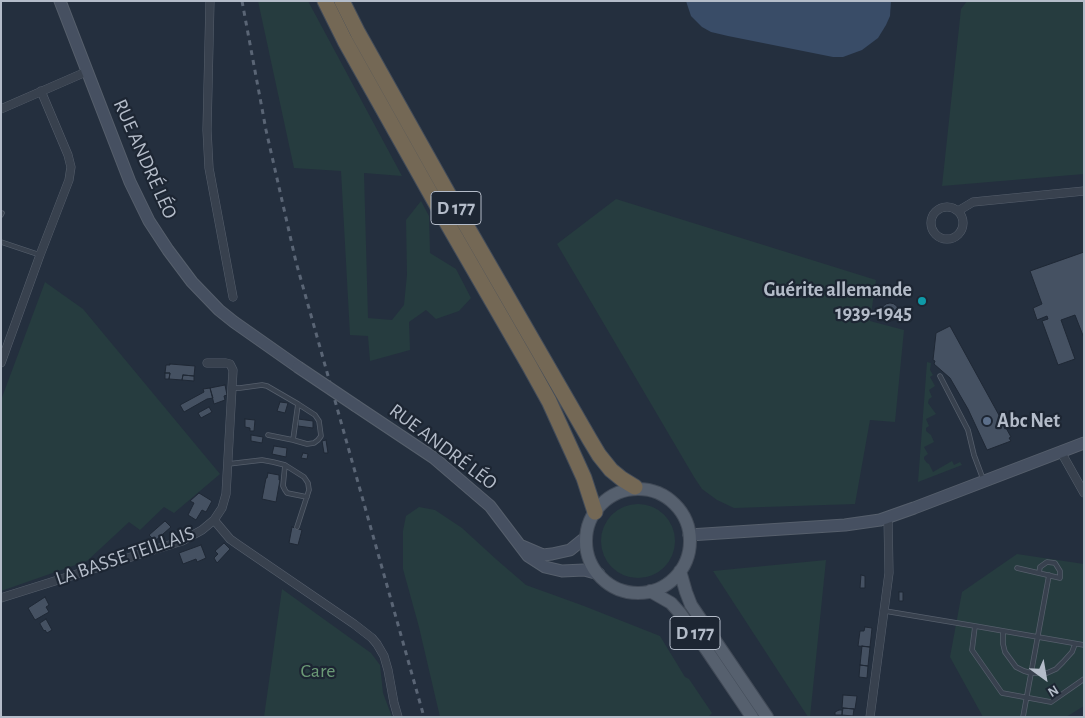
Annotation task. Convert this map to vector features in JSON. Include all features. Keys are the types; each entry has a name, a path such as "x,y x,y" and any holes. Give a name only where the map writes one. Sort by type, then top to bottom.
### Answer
{"highway":[{"name":"D 177","path":"325,1 442,214 549,402 584,478 595,512"},
{"name":"D 177","path":"342,1 455,206 599,455 610,470 635,487"}],"main road":[{"path":"635,487 646,488 663,494 676,505 685,519 689,536 688,557 680,571 663,586 637,593 622,591 607,583 591,562 586,537 591,519 604,502 613,495 635,487"},
{"name":"D 177","path":"680,571 691,605 767,717"},
{"name":"D 177","path":"650,591 671,603 680,613 752,717"}],"street":[{"name":"RUE ANDRÉ LÉO","path":"60,1 130,182 150,222 192,282 220,310 248,333 434,458 490,506 528,556 545,567 562,571 584,570 599,574"},
{"path":"210,1 207,130 209,168 233,297"},
{"path":"1,109 88,71"},
{"path":"1,363 69,180 71,167 68,155 41,92"},
{"path":"958,211 972,202 1084,191"},
{"path":"948,207 958,211 963,223 960,233 950,239 943,239 935,234 931,224 935,212 948,207"},
{"name":"LA BASSE TEILLAIS","path":"1,598 182,541 202,530 214,520 222,508 226,494 233,370 230,364 222,362 207,364"},
{"path":"689,536 867,522 888,517 1084,443"},
{"path":"1061,452 1084,493"},
{"path":"870,717 890,573 888,517"},
{"path":"214,520 230,539 372,638 381,650 386,663 398,717"},
{"path":"522,546 544,555 552,554 570,550 580,544 586,537"}],"lane":[{"path":"1,242 40,255"},
{"path":"940,376 968,430 974,455 984,481"},
{"path":"232,388 267,386 315,415 319,421 321,436 314,443 307,444 268,435"},
{"path":"293,440 298,404"},
{"path":"228,464 262,460 285,465 304,477 310,490 297,527"},
{"path":"285,465 283,486 287,493 307,497"},
{"path":"1017,568 1060,578 1060,571 1055,563 1047,562 1040,567 1039,573"},
{"path":"1023,717 1049,575"},
{"path":"885,611 1084,645"},
{"path":"975,626 972,650 1002,693 1051,702 1084,679"},
{"path":"1003,631 1005,652 1016,667 1031,673 1047,673 1056,669 1072,652 1075,644"}],"green space":[{"path":"258,1 308,1 402,176 364,173 368,318 392,320 404,305 407,275 406,220 421,201 429,216 430,253 456,269 471,298 459,311 436,319 426,310 409,322 410,350 370,361 368,336 350,335 341,171 294,168"},
{"path":"967,1 1084,1 1084,174 942,186 961,9"},
{"path":"616,199 876,280 870,321 904,330 895,422 870,420 855,504 734,508 717,500 702,489 557,244"},
{"path":"45,282 83,309 220,474 174,513 164,507 140,530 129,522 87,561 1,591 1,400"},
{"path":"927,362 931,363 930,370 933,375 930,377 935,386 929,390 932,397 928,403 936,414 926,419 929,426 926,428 926,431 931,435 934,442 924,447 928,454 924,459 933,472 952,461 954,465 960,462 962,465 918,482"},
{"path":"638,504 659,510 669,520 675,541 669,562 659,572 638,578 617,572 607,562 601,541 607,520 617,510"},
{"path":"419,507 435,510 462,528 526,585 660,636 685,677 689,679 712,713 708,717 440,717 403,569 403,531 406,516"},
{"path":"1017,554 1084,564 1084,706 1066,717 983,717 950,657 962,592"},
{"path":"826,560 810,717 808,717 713,571"},
{"name":"Care","path":"282,589 371,653 380,665 383,693 392,717 264,717"}],"water":[{"path":"686,1 891,1 890,16 878,38 862,50 843,57 833,57 711,32 702,27 691,16"}],"building":[{"path":"1084,252 1084,338 1075,315 1061,320 1075,359 1058,365 1042,321 1048,319 1047,316 1037,320 1033,308 1042,304 1030,271"},
{"path":"886,303 894,303 899,308 897,319 886,321 881,316 881,308"},
{"path":"950,326 1011,437 1009,438 1011,441 987,450 968,409 950,378 934,364 936,333"},
{"path":"166,365 195,366 194,376 183,375 182,380 169,379 170,373 165,373"},
{"path":"165,373 170,373 169,379 165,379"},
{"path":"183,375 194,376 194,381 182,380"},
{"path":"225,385 227,395 224,396 225,400 214,404 210,388"},
{"path":"210,388 213,398 207,399 184,412 180,405 204,392 203,389"},
{"path":"280,402 288,403 285,413 277,411"},
{"path":"209,407 212,412 201,418 198,413"},
{"path":"245,419 255,420 254,431 250,431 250,428 245,427"},
{"path":"298,419 313,421 313,428 298,426"},
{"path":"251,435 263,437 262,443 251,441"},
{"path":"326,440 328,453 324,453 322,441"},
{"path":"274,446 287,448 286,457 272,454"},
{"path":"303,453 308,454 307,459 301,458"},
{"path":"268,473 279,475 280,480 276,502 262,499"},
{"path":"199,493 212,501 206,512 202,510 196,520 188,515 194,503 190,501"},
{"path":"165,521 171,527 155,541 149,535"},
{"path":"292,527 302,530 298,545 289,543"},
{"path":"224,543 230,549 217,563 214,558 218,554 215,551"},
{"path":"201,545 206,558 197,562 196,559 183,564 179,553"},
{"path":"861,575 865,576 865,588 860,588"},
{"path":"899,592 903,592 903,601 899,601"},
{"path":"45,597 49,605 46,607 49,612 35,620 28,608"},
{"path":"46,619 52,630 47,633 40,624"},
{"path":"865,627 872,628 870,647 858,646 860,631 864,631"},
{"path":"862,646 870,647 868,666 860,665"},
{"path":"860,665 868,666 867,678 859,677"},
{"path":"843,695 857,696 855,709 842,708"},
{"path":"843,708 854,709 853,716 842,715"},
{"path":"842,710 842,715 835,715 835,712"}],"railway":[{"path":"242,1 266,130 296,262 424,717"}],"place":[{"name":"Guérite allemande 1939-1945","path":"922,301"},
{"name":"Abc Net","path":"987,421"}]}
